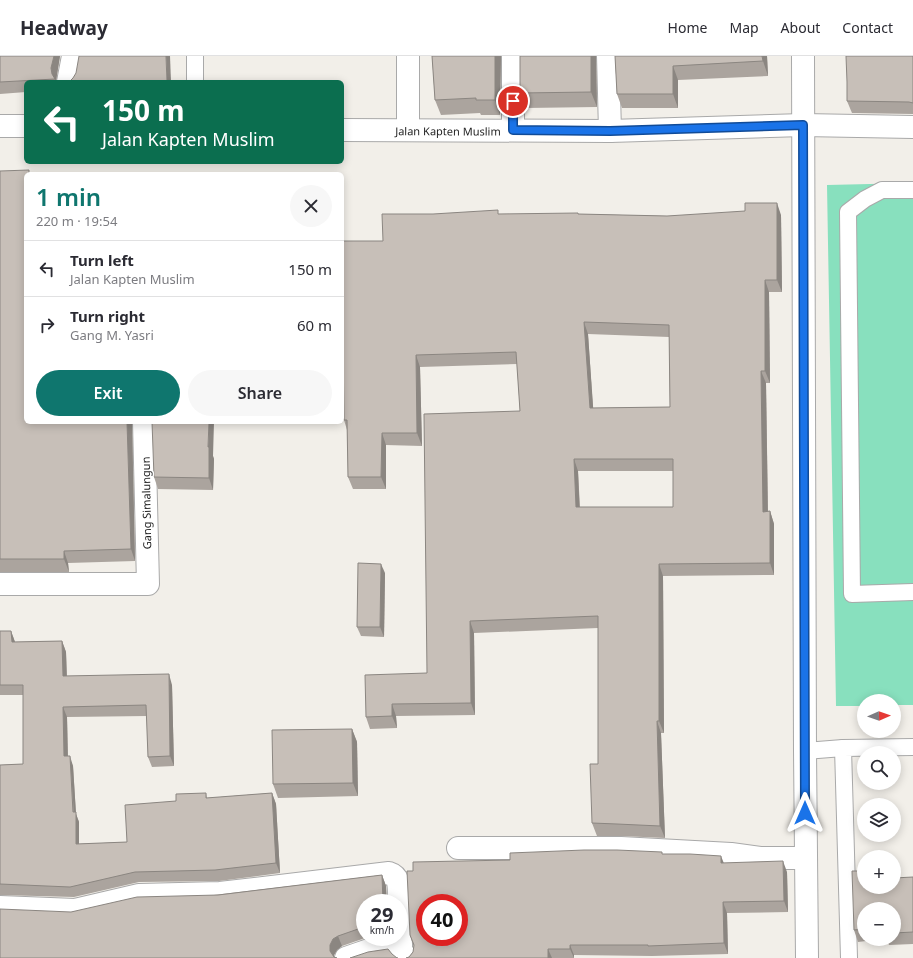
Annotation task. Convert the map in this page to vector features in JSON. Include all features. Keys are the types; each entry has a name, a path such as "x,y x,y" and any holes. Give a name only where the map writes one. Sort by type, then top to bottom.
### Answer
{"street":[{"path":"68,80 73,56"},
{"path":"408,56 408,130"},
{"path":"513,56 513,130"},
{"path":"608,56 610,131"},
{"path":"803,56 807,958"},
{"name":"Jalan Kapten Muslim","path":"344,130 610,131 803,125 913,127"},
{"path":"0,126 24,126"},
{"name":"Gang Simalungun","path":"0,584 148,584 144,424"},
{"path":"458,848 620,848 731,854 760,858 806,858"},
{"path":"0,907 75,910 139,895 220,893 389,873 393,874 397,879 399,894"},
{"path":"346,958 369,950 404,951"}],"lane":[{"path":"195,56 195,80"},
{"path":"913,190 882,190 865,199 848,212 852,594 913,592"},
{"path":"805,751 843,748 913,747"},
{"path":"843,748 849,958"}],"green space":[{"path":"913,183 913,705 901,705 901,694 857,694 857,706 836,706 827,185"}],"building":[{"path":"0,56 54,56 51,68 55,79 0,82"},
{"path":"79,56 166,56 167,80 71,80 76,73"},
{"path":"432,56 495,56 495,100 476,100 476,98 435,100"},
{"path":"520,56 591,56 591,92 520,93"},
{"path":"615,56 762,56 763,61 673,66 673,94 617,94"},
{"path":"846,56 913,56 913,103 847,101"},
{"path":"29,170 29,172 24,172 24,424 127,424 131,549 64,551 64,559 0,559 0,171"},
{"path":"745,203 777,203 777,280 765,280 765,371 761,371 763,512 770,511 770,563 659,564 659,721 657,721 660,826 592,823 590,764 598,764 598,616 470,621 471,703 392,704 392,716 366,717 365,675 427,673 424,414 520,411 516,352 416,355 417,433 382,433 381,477 348,477 347,420 344,420 344,241 383,241 382,214 433,214 498,210 498,214 578,213 667,216 745,211","holes":["584,322 669,325 670,407 590,408","574,459 673,459 673,507 576,507"]},
{"path":"152,424 209,424 209,478 154,477"},
{"path":"358,563 381,564 380,627 357,627"},
{"path":"0,631 11,631 12,642 62,641 63,676 169,674 170,756 148,757 146,705 63,707 64,756 70,756 73,812 76,812 76,844 127,842 125,805 176,801 176,794 206,793 206,798 272,793 276,863 215,870 135,872 70,887 0,884 0,765 23,764 23,685 0,685"},
{"path":"352,729 353,783 273,784 272,730"},
{"path":"617,850 662,852 662,854 721,856 721,863 783,861 784,901 723,902 724,943 648,946 570,945 570,949 548,949 548,958 406,958 413,952 414,945 410,935 407,871 413,871 413,862 510,860 510,853"},
{"path":"852,871 857,871 857,894 901,894 901,878 913,877 913,932 901,933 901,902 857,902 857,930 854,930"},
{"path":"382,875 383,894 356,894 356,930 338,936 333,939 330,945 330,951 334,957 337,958 0,958 0,909 71,912 137,897 218,895"},
{"path":"388,949 397,958 350,958 368,952"}],"route":[{"path":"513,101 513,130 610,131 803,125 805,813"}]}
